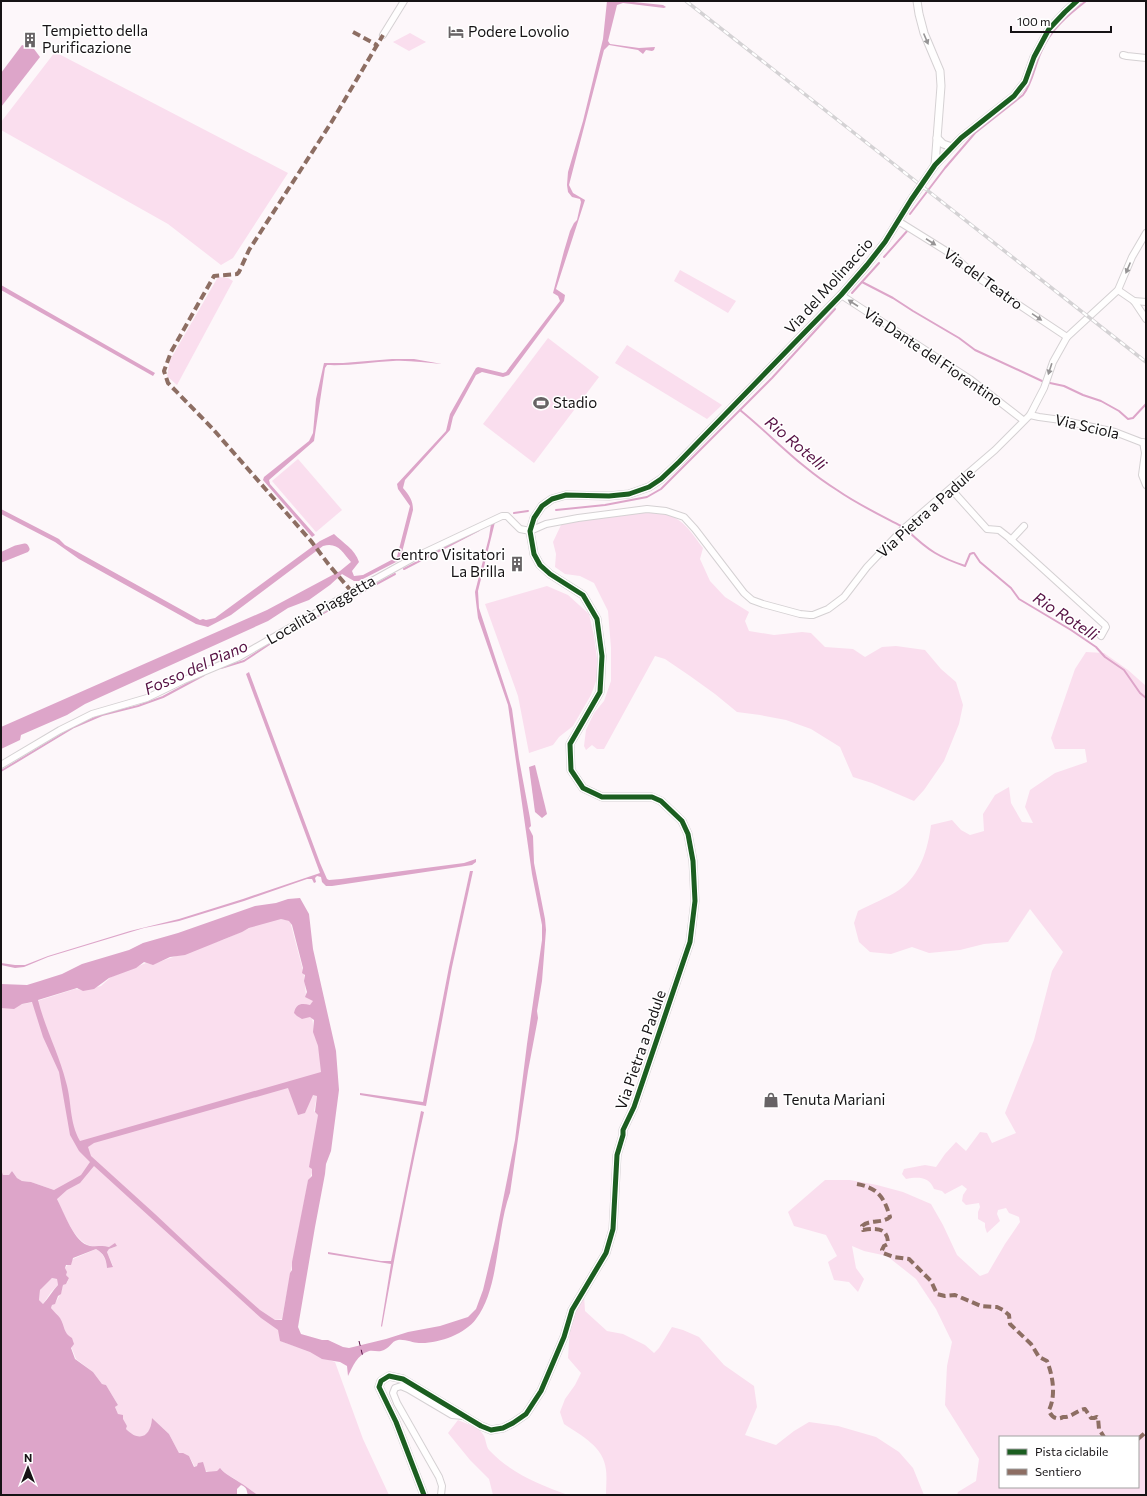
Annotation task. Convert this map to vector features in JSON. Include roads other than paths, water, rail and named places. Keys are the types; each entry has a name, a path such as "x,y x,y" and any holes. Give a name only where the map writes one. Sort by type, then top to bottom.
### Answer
{"street":[{"path":"383,35 404,1"},
{"path":"917,1 924,34 940,70 941,86 935,165"},
{"name":"Via del Molinaccio","path":"530,531 534,518 542,506 552,499 566,495 609,496 629,494 649,487 661,479 841,295 867,265 935,165 961,138 1014,96 1025,82 1034,57 1049,29 1064,12 1077,1"},
{"path":"1123,54 1127,56 1146,58"},
{"path":"937,138 943,144 952,147"},
{"name":"Via del Teatro","path":"898,221 951,254 980,279 1067,337"},
{"name":"Via Pietra a Padule","path":"424,1495 396,1422 379,1387 381,1381 389,1376 403,1379 481,1426 491,1430 503,1428 526,1414 541,1391 564,1337 572,1310 606,1253 613,1229 617,1155 623,1130 634,1107 690,942 695,901 694,861 688,834 682,821 667,806 652,798 602,797 583,788 571,770 570,744 600,692 602,656 597,619 583,595 550,574 540,565 534,554 530,531 546,524 578,518 647,509 666,511 684,517 744,593 752,600 800,614 813,615 828,609 844,597 868,567 902,530 995,450 1023,420 1030,415 1044,388 1053,362 1067,337 1118,290 1132,257 1146,233"},
{"path":"1118,290 1134,302 1146,319"},
{"name":"Via Dante del Fiorentino","path":"841,295 970,379 1023,420"},
{"path":"1134,302 1146,302"},
{"name":"Via Sciola","path":"1030,415 1064,420 1115,432 1145,443"},
{"path":"1145,443 1142,475 1146,485"},
{"path":"951,489 987,529 999,530 1105,625 1106,627 1101,636"},
{"name":"Località Piaggetta","path":"1,765 60,730 92,714 147,698 184,680 239,658 415,557 494,519 507,516 520,529 530,531"},
{"path":"1011,540 1024,526"},
{"path":"441,1495 442,1486 438,1477 393,1393 395,1388 401,1386 452,1415 465,1416"}],"waterway":[{"name":"Fosso del Piano","path":"910,214 945,168 975,133 1023,95 1029,85 1049,37 1066,17 1086,1"},
{"name":"Fosso del Piano","path":"884,257 908,230"},
{"name":"Fosso del Piano","path":"852,293 879,263"},
{"path":"862,282 893,298 959,338 975,350 1042,381"},
{"name":"Fosso del Piano","path":"556,510 605,505 647,497 661,489 772,378 835,309"},
{"path":"1050,383 1064,386 1083,395 1101,401 1119,411 1128,419 1133,418 1146,404"},
{"name":"Rio Rotelli","path":"740,410 811,472 861,505 901,526"},
{"name":"Fosso del Piano","path":"514,513 528,511"},
{"name":"Fosso del Piano","path":"404,569 479,530"},
{"name":"Rio Rotelli","path":"909,532 935,553 948,560 965,566 970,554 973,553"},
{"path":"1,556 16,549 25,547 26,549 1,559"},
{"name":"Rio Rotelli","path":"974,553 980,562 1011,588 1019,599 1071,630 1096,647 1105,657 1124,670 1140,693 1146,698"},
{"name":"Fosso del Piano","path":"303,624 395,574"},
{"name":"Fosso del Piano","path":"221,668 244,661 280,637"},
{"name":"Fosso del Piano","path":"1,771 74,727 102,715 138,706 163,697 204,675"}],"railway":[{"path":"686,1 1146,362"}],"place":[{"name":"Podere Lovolio","path":"456,32"},
{"name":"Tempietto della Purificazione","path":"30,40"},
{"name":"Stadio","path":"541,403"},
{"name":"Centro Visitatori La Brilla","path":"517,564"},
{"name":"Tenuta Mariani","path":"771,1100"}]}
